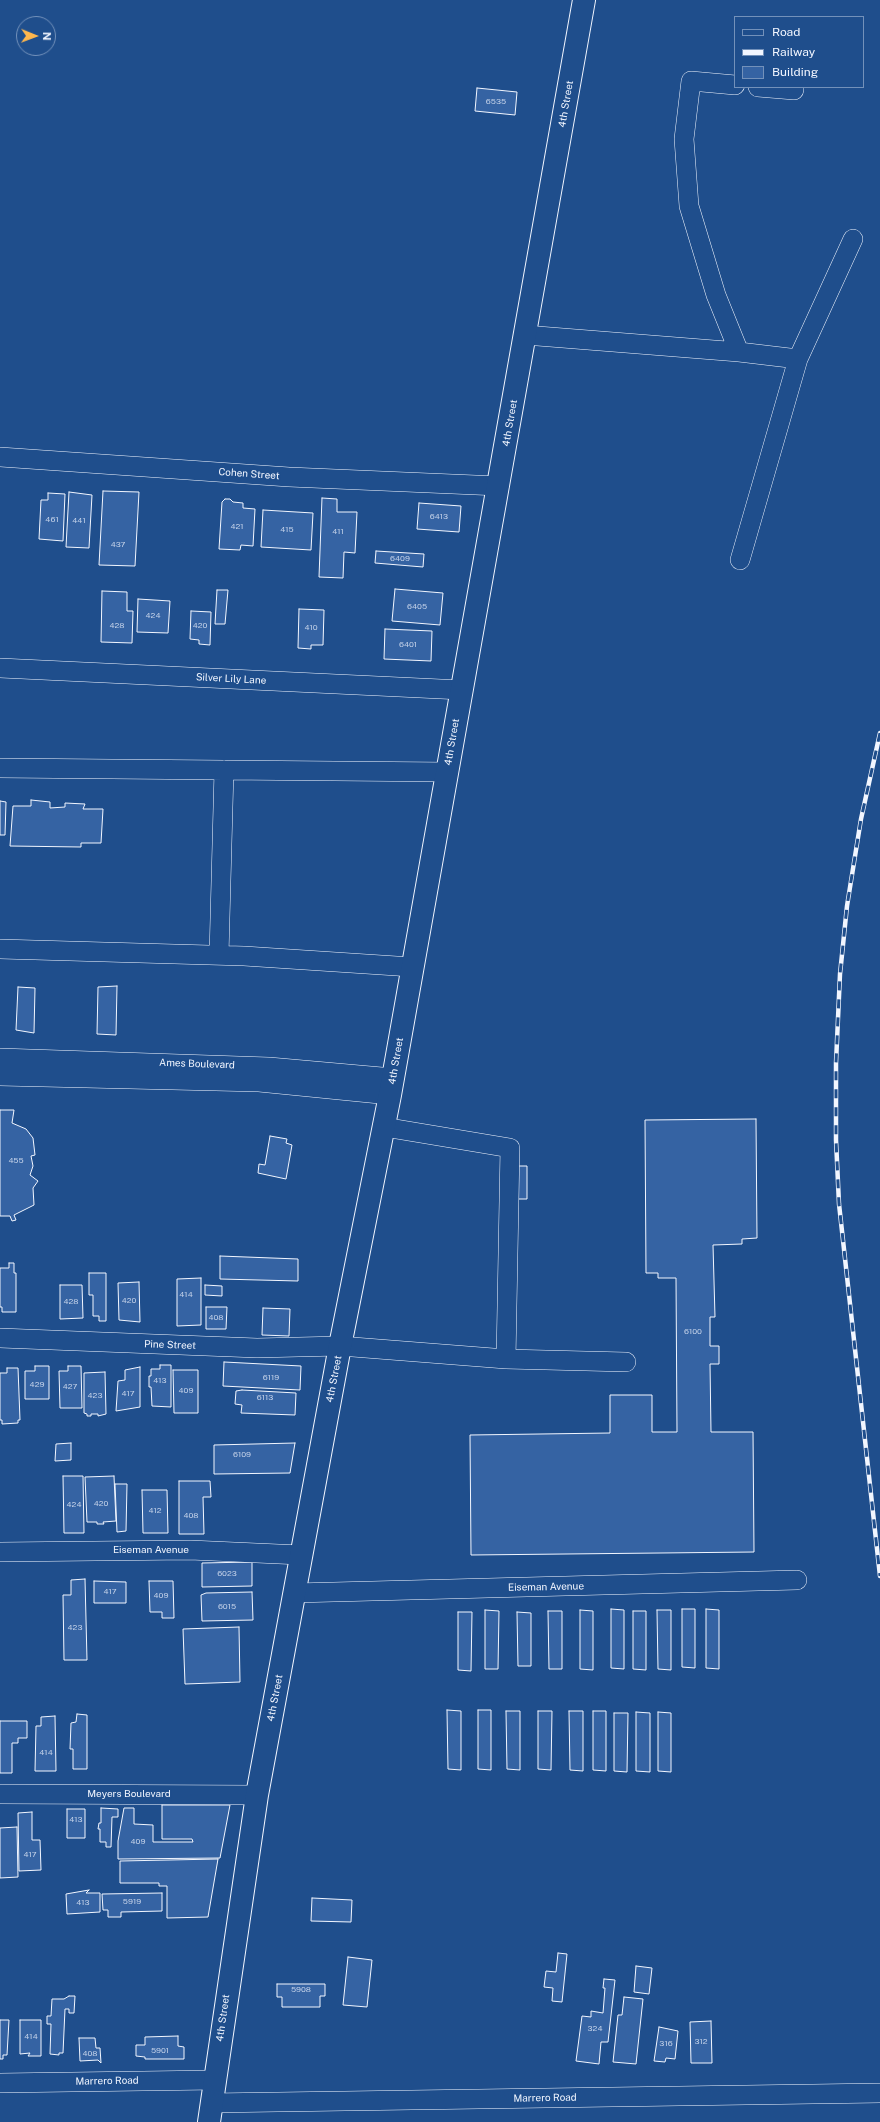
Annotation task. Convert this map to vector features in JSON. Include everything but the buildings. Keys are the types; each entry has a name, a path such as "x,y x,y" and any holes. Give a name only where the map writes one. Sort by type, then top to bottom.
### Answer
{"main road":[{"name":"4th Street","path":"210,2112 257,1795 340,1346 384,1127 526,335 584,0"}],"street":[{"path":"734,85 691,81 684,139 689,206 716,295 740,352"},
{"path":"770,88 794,90"},
{"path":"740,560 798,359 853,239"},
{"path":"526,335 740,352 798,359"},
{"name":"Cohen Street","path":"0,457 289,477 499,486"},
{"name":"Silver Lily Lane","path":"0,668 462,690"},
{"path":"0,768 447,772"},
{"path":"219,955 224,770"},
{"path":"0,949 219,955 412,967"},
{"name":"Ames Boulevard","path":"0,1058 269,1067 391,1087"},
{"name":"Ames Boulevard","path":"0,1076 259,1082 391,1087"},
{"path":"384,1127 510,1148 506,1358"},
{"name":"Pine Street","path":"0,1338 257,1348 340,1346 506,1358 626,1362"},
{"name":"Eiseman Avenue","path":"0,1552 190,1550 301,1555"},
{"name":"Eiseman Avenue","path":"295,1593 797,1580"},
{"name":"Meyers Boulevard","path":"0,1794 257,1795"},
{"name":"Marrero Road","path":"0,2083 214,2080"},
{"name":"Marrero Road","path":"210,2112 880,2093"}],"railway":[{"path":"880,733 861,819 847,906 840,974 836,1063 836,1140 839,1204 880,1576"}]}
